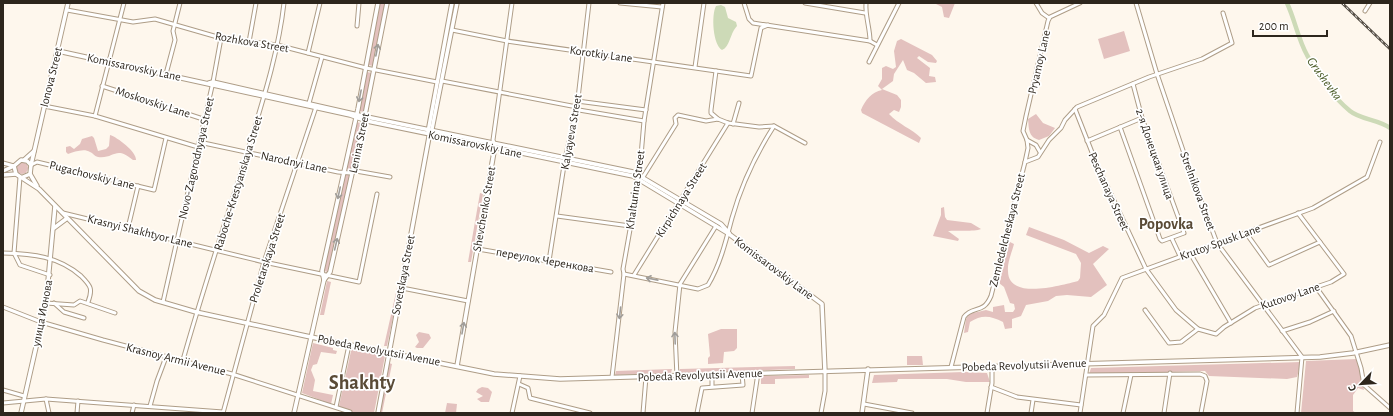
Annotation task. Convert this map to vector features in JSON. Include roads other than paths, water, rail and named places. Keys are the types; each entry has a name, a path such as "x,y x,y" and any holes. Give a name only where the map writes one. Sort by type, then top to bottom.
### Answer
{"main road":[{"name":"Ionova Street","path":"35,150 68,3"},
{"name":"Lenina Street","path":"322,274 366,68 378,3"},
{"name":"Lenina Street","path":"294,413 324,280 328,275 352,173 387,3"},
{"name":"Sovetskaya Street","path":"440,82 452,3"},
{"name":"Sovetskaya Street","path":"378,413 430,133 457,3"},
{"name":"Komissarovskiy Lane","path":"58,51 633,176 721,224 729,234"},
{"name":"Komissarovskiy Lane","path":"265,95 309,103 316,106"},
{"name":"Shevchenko Street","path":"457,366 478,249 494,145"},
{"path":"3,171 14,166 18,161 24,160 35,150"},
{"path":"35,150 30,174 38,189"},
{"path":"24,160 31,166"},
{"name":"Komissarovskiy Lane","path":"565,161 638,174 729,234 822,304 825,372"},
{"path":"14,166 16,174"},
{"path":"3,175 16,174 38,189"},
{"path":"22,177 30,174"},
{"name":"Pobeda Revolyutsii Avenue","path":"38,189 66,219 147,296 196,312 494,374 560,379 677,377 868,369 1088,364 1333,356 1390,345"},
{"path":"53,229 55,206"},
{"path":"53,229 66,219"},
{"name":"улица Ионова","path":"21,413 46,303 50,275 53,229"},
{"path":"322,274 324,280"},
{"path":"862,413 868,369"}],"street":[{"path":"95,116 124,3"},
{"path":"166,74 176,40 173,31 180,3"},
{"path":"249,42 256,3"},
{"name":"Raboche-Krestyanskaya Street","path":"183,360 196,312 217,250 265,95 277,45 284,3"},
{"path":"308,53 315,29 320,3"},
{"path":"357,26 359,3"},
{"name":"Shevchenko Street","path":"494,145 493,140 499,92 512,3"},
{"name":"Kalyayeva Street","path":"550,261 565,161 577,107 588,3"},
{"path":"620,3 662,7"},
{"name":"Khalturina Street","path":"612,378 624,274 623,269 639,179 638,174 644,121 663,3"},
{"path":"694,68 704,3"},
{"path":"744,3 749,19 753,23 870,41 877,45"},
{"path":"805,3 865,14"},
{"path":"866,3 865,14 870,30 870,41"},
{"path":"869,62 899,3"},
{"path":"1036,3 1042,13 1049,18"},
{"name":"Pryamoy Lane","path":"1024,162 1028,148 1024,131 1026,116 1049,18 1080,3"},
{"name":"Strelnikova Street","path":"1136,3 1157,74 1189,168 1217,243 1302,357"},
{"path":"1365,11 1370,3"},
{"name":"Rozhkova Street","path":"67,10 133,22 155,19 221,38 277,45 366,68 499,92 577,107 580,110 644,121"},
{"name":"Zemledelcheskaya Street","path":"951,368 964,317 967,313 987,304 991,296 1024,162 1038,157 1040,152 1062,128 1065,120 1075,109 1086,102 1202,58 1232,43 1222,13"},
{"name":"Korotkiy Lane","path":"452,30 507,41 751,76 761,28 768,25"},
{"name":"Novo-Zagorodnyaya Street","path":"163,302 178,240 221,38"},
{"path":"309,103 322,57"},
{"path":"716,70 711,113 718,119 732,124 759,127 774,126 805,144"},
{"name":"2-я Донецкая улица","path":"1133,84 1142,118 1184,234 1172,239"},
{"name":"Moskovskiy Lane","path":"102,86 204,119"},
{"path":"577,101 646,110"},
{"path":"732,124 738,103"},
{"path":"44,106 95,116 198,147"},
{"name":"Proletarskaya Street","path":"223,413 246,322 264,262 298,164 316,106"},
{"name":"Peschanaya Street","path":"1075,109 1087,141 1122,222 1146,269 1176,310 1198,329 1216,334"},
{"path":"643,177 676,124 675,118 678,115 706,121 718,119"},
{"path":"1087,141 1142,118"},
{"name":"Kirpichnaya Street","path":"634,275 728,123"},
{"path":"624,274 680,284 698,289 708,285 729,234 741,192 760,148 774,126"},
{"path":"1120,127 1160,239 1162,241 1172,239 1180,256"},
{"name":"Pugachovskiy Lane","path":"31,166 37,162 154,190 166,138"},
{"path":"1027,140 1036,145 1040,152"},
{"name":"Narodnyi Lane","path":"199,142 298,164 343,172 352,173 356,171 390,178"},
{"name":"Krutoy Spusk Lane","path":"1080,413 1093,326 1104,315 1122,278 1313,208 1367,177 1380,142"},
{"path":"3,163 14,166"},
{"path":"22,177 14,253 20,265 50,275"},
{"path":"128,228 138,186"},
{"name":"Krasnyi Shakhtyor Lane","path":"61,213 178,240 264,262 359,282 377,194"},
{"path":"1246,233 1269,265 1320,242 1298,213"},
{"path":"557,216 630,226"},
{"path":"677,377 675,332 680,284 716,226"},
{"name":"Kutovoy Lane","path":"1216,334 1231,322 1263,305 1316,287 1344,274 1320,242"},
{"name":"переулок Черенкова","path":"478,249 611,272"},
{"path":"3,253 23,253 51,258 71,268 90,285 91,293 88,302"},
{"path":"1190,253 1231,322"},
{"path":"1316,287 1351,336 1357,352 1364,385 1390,408"},
{"path":"402,288 468,301"},
{"path":"46,303 73,305 80,301 88,302 115,313"},
{"path":"53,303 64,312 84,318"},
{"name":"Krasnoy Armii Avenue","path":"3,307 41,322 232,374 350,412"},
{"path":"1145,310 1169,343 1181,342 1198,329"},
{"path":"1282,331 1310,322 1334,311"},
{"path":"336,407 349,345"},
{"path":"150,406 166,357"},
{"path":"1297,413 1302,357"},
{"path":"987,413 991,387 992,366"},
{"path":"821,413 825,391 825,372"},
{"path":"752,413 758,373"},
{"path":"1086,376 1170,373 1200,374 1205,376 1207,381 1201,413"},
{"path":"1164,413 1170,373"},
{"path":"697,413 702,388 712,386 743,385 742,374"},
{"path":"712,375 712,386"},
{"path":"1123,413 1131,375"},
{"path":"512,413 520,376"},
{"path":"643,413 646,377"},
{"path":"519,384 528,388 530,398 590,413"},
{"path":"991,387 1007,394 1033,400 1081,405"},
{"path":"3,390 24,396"},
{"path":"3,403 46,399 150,406 223,413"},
{"path":"46,399 49,413"},
{"path":"1031,413 1033,400"},
{"path":"77,413 78,401"},
{"path":"864,404 912,413"},
{"path":"132,413 134,405"},
{"path":"166,413 167,408"}],"waterway":[{"name":"Grushevka","path":"1287,3 1304,49 1311,63 1326,85 1354,114 1390,128"}],"railway":[{"path":"1342,3 1390,49"}],"district":[{"name":"Popovka","path":"1166,224"},
{"name":"Shakhty","path":"362,383"}]}
